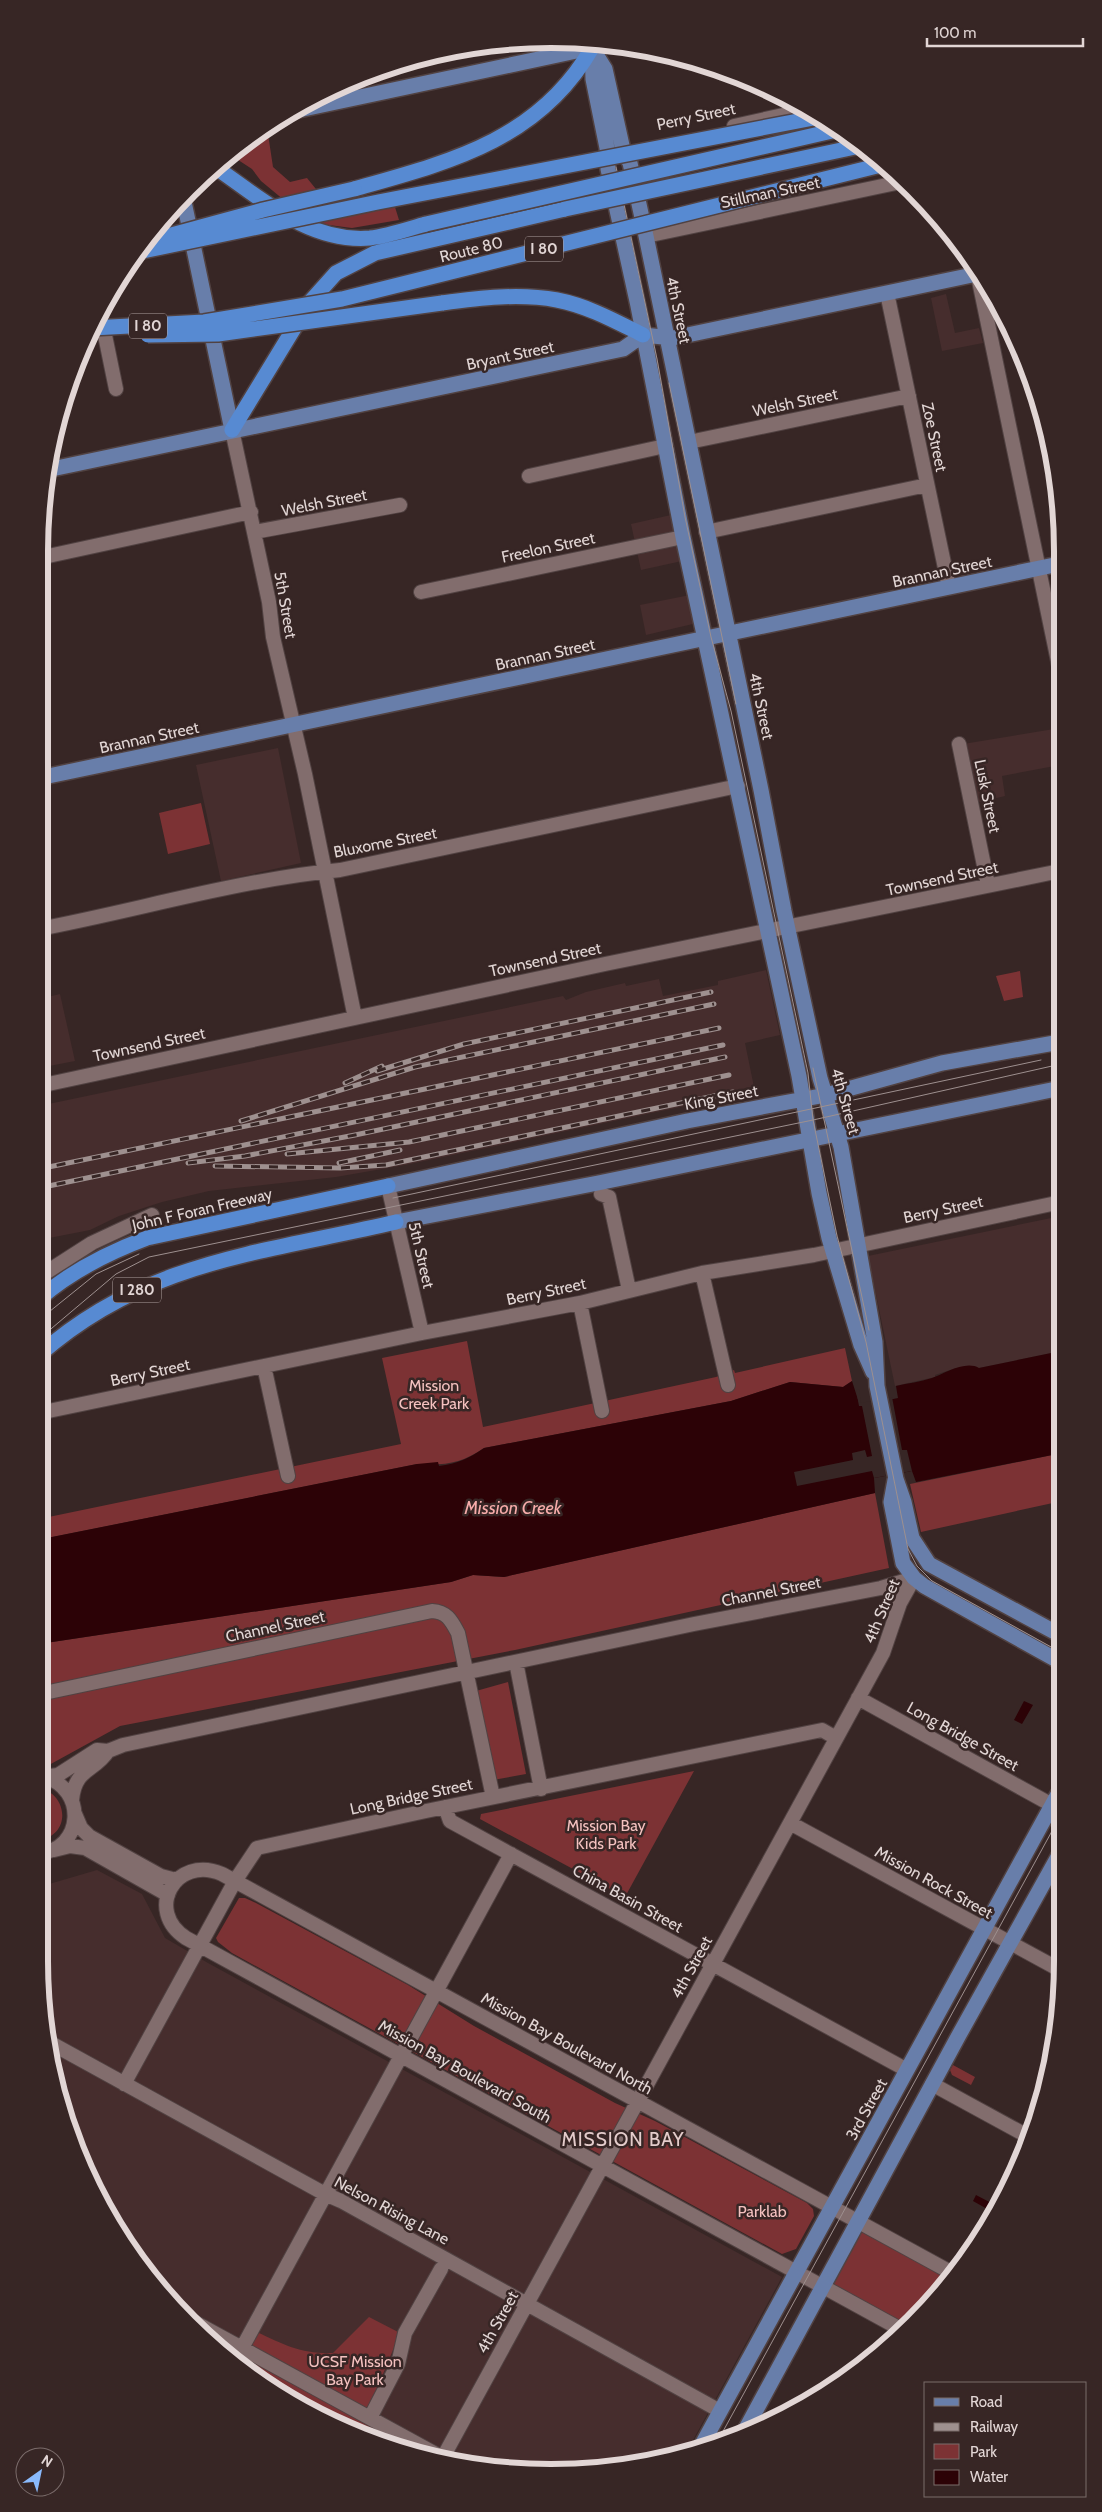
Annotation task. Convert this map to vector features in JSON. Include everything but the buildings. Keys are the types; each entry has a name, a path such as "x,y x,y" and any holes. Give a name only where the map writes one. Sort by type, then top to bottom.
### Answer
{"highway":[{"path":"155,241 205,225 385,180 445,160 493,141 513,131 546,107 581,67 590,50"},
{"path":"148,250 378,202 810,119"},
{"path":"221,171 312,230 332,236 371,238 831,132"},
{"path":"232,430 310,302 336,273 375,253 852,148"},
{"name":"Route 80","path":"99,329 204,322 342,299 876,166"},
{"path":"98,330 154,335 218,334 477,298 538,297 558,300 598,313 643,335"},
{"name":"John F Foran Freeway","path":"48,1292 79,1268 112,1251 146,1238 388,1186"},
{"name":"I 280","path":"48,1348 75,1326 133,1292 195,1267 250,1253 396,1222"}],"main road":[{"path":"317,105 575,49"},
{"name":"4th Street","path":"592,50 593,79 607,148 608,169 683,537 738,786 803,1099 809,1141 833,1251 860,1345 877,1382"},
{"name":"4th Street","path":"595,50 605,69 623,150 630,163 820,1078 838,1135 859,1245 875,1342 877,1382 895,1476 904,1502 912,1538 928,1564"},
{"name":"5th Street","path":"185,206 232,430"},
{"path":"643,335 667,339 973,276"},
{"name":"Bryant Street","path":"55,468 623,349 643,335"},
{"name":"Brannan Street","path":"48,776 1054,565"},
{"name":"King Street","path":"388,1186 687,1121 826,1095 942,1063 1054,1043"},
{"path":"396,1222 809,1141 1054,1089"},
{"name":"4th Street","path":"895,1476 891,1502 903,1563 914,1578"},
{"path":"1054,1632 928,1564 914,1578 924,1586 1054,1659"},
{"name":"3rd Street","path":"704,2440 1054,1801"},
{"path":"752,2423 932,2084 1054,1864"}],"street":[{"name":"Perry Street","path":"623,150 797,112"},
{"name":"Stillman Street","path":"646,236 895,183"},
{"path":"979,287 1054,642"},
{"name":"Zoe Street","path":"888,293 949,587"},
{"path":"102,322 116,389"},
{"name":"Welsh Street","path":"689,442 909,396"},
{"name":"5th Street","path":"232,430 269,602 273,637 305,774 355,1018"},
{"path":"529,476 665,446"},
{"path":"706,532 927,485"},
{"name":"Welsh Street","path":"254,532 400,505"},
{"path":"48,556 250,512"},
{"name":"Freelon Street","path":"421,592 683,537"},
{"name":"Lusk Street","path":"959,744 988,885"},
{"name":"Bluxome Street","path":"48,928 196,895 304,873 325,872 738,786"},
{"name":"Townsend Street","path":"48,1084 1054,872"},
{"name":"5th Street","path":"388,1186 422,1332"},
{"path":"601,1194 609,1197 629,1290"},
{"name":"Berry Street","path":"48,1412 422,1332 580,1302 702,1273 833,1251 1054,1203"},
{"path":"48,1271 92,1243 152,1215"},
{"path":"702,1273 728,1385"},
{"path":"580,1302 602,1411"},
{"path":"264,1366 288,1476"},
{"name":"Channel Street","path":"48,1776 58,1774 98,1750 108,1750 123,1745 516,1662 881,1588 914,1578"},
{"name":"4th Street","path":"450,2454 527,2304 883,1652 900,1603 914,1578"},
{"name":"Channel Street","path":"49,1692 432,1611 442,1612 447,1615 458,1633 467,1673"},
{"path":"516,1662 541,1789"},
{"path":"467,1673 493,1797"},
{"name":"Long Bridge Street","path":"858,1698 1052,1805"},
{"name":"Long Bridge Street","path":"124,2084 235,1881 251,1855 264,1844 493,1797 541,1789 822,1730 836,1738"},
{"name":"Channel Street","path":"72,1800 73,1790 79,1776 103,1759 108,1750"},
{"path":"48,1780 63,1787 72,1800 81,1828 89,1836 161,1876 176,1880 168,1894 86,1848 70,1846 48,1851"},
{"name":"China Basin Street","path":"445,1807 450,1820 907,2070"},
{"path":"54,1850 71,1833 75,1814"},
{"name":"Mission Rock Street","path":"790,1822 1054,1967"},
{"path":"233,2348 326,2194 511,1854"},
{"name":"Mission Bay Boulevard North","path":"176,1880 185,1873 203,1869 213,1870 235,1881 948,2271"},
{"name":"Mission Bay Boulevard South","path":"168,1894 167,1914 174,1928 199,1945 897,2327"},
{"name":"Nelson Rising Lane","path":"55,2045 720,2411"},
{"path":"932,2084 1024,2134"},
{"path":"370,2418 398,2364 405,2333 442,2269"},
{"path":"216,2337 233,2348 370,2418 421,2447"}],"shaded area":[{"path":"946,294 955,333 979,328 983,343 942,351 931,298"},
{"path":"671,515 682,561 641,570 631,524"},
{"path":"690,595 697,623 646,635 640,605"},
{"path":"1054,729 1054,766 1002,776 1005,796 976,803 963,744"},
{"path":"278,748 301,863 221,881 196,765"},
{"path":"766,970 780,1035 745,1043 754,1087 741,1089 742,1094 405,1165 336,1177 209,1191 162,1202 119,1216 90,1230 48,1238 48,1104 563,996 566,1000 586,992 625,983 626,986 659,979 663,996 718,985 718,981"},
{"path":"60,994 75,1061 48,1066 48,997"},
{"path":"1054,1217 1054,1352 979,1368 956,1368 935,1375 935,1377 895,1386 868,1256"},
{"path":"97,1870 142,1894 165,1938 782,2277 691,2444 649,2455 584,2463 518,2463 453,2455 389,2438 328,2413 271,2380 219,2340 172,2293 132,2241 99,2184 74,2123 57,2059 52,2027 48,1961 48,1884"}],"green space":[{"path":"268,134 273,167 290,182 307,178 324,199 356,215 395,207 399,220 352,228 321,224 302,215 261,181 252,169 236,158"},
{"path":"201,803 210,844 168,854 159,813"},
{"path":"1020,971 1023,997 1004,1001 996,976"},
{"name":"Mission Creek Park","path":"467,1341 483,1427 716,1377 734,1370 735,1373 845,1348 852,1381 843,1387 790,1382 731,1401 484,1448 461,1460 445,1464 417,1464 48,1538 48,1517 401,1444 382,1358"},
{"path":"1054,1455 1054,1503 921,1532 910,1484"},
{"path":"875,1493 889,1568 515,1650 120,1726 48,1765 48,1643 451,1582 473,1575 504,1577"},
{"path":"508,1682 526,1774 493,1780 476,1691"},
{"name":"Mission Bay Kids Park","path":"694,1771 625,1897 480,1819 481,1814"},
{"path":"48,1792 56,1798 61,1806 62,1815 57,1831 49,1837"},
{"name":"Parklab","path":"239,1898 245,1898 256,1903 408,1985 474,2026 615,2103 655,2121 807,2203 813,2209 814,2216 796,2249 782,2254 232,1953 218,1942 216,1938"},
{"path":"953,2065 975,2077 971,2085 952,2075 950,2070"},
{"path":"861,2230 944,2276 901,2323 831,2284"},
{"name":"UCSF Mission Bay Park","path":"369,2317 400,2333 368,2410 250,2345 257,2332 294,2348 312,2352 333,2353"},
{"path":"235,2353 399,2441 328,2413 271,2380"}],"water":[{"name":"Mission Creek","path":"1054,1352 1054,1455 916,1482 912,1471 874,1478 875,1493 504,1577 473,1575 451,1582 48,1643 48,1538 417,1464 438,1462 439,1466 452,1464 474,1455 484,1448 731,1401 790,1382 843,1387 852,1381 860,1406 898,1398 896,1386 928,1379 955,1368 973,1366 979,1368"},
{"path":"1024,1701 1033,1705 1022,1724 1014,1720"},
{"path":"976,2195 992,2203 989,2210 973,2201"}],"pier":[{"path":"859,1389 861,1403 892,1397 902,1450 907,1450 912,1471 874,1478 872,1471 797,1486 794,1472 853,1460 852,1453 865,1450 867,1457 872,1456 862,1406 859,1406 856,1390"}],"tram line":[{"path":"616,167 657,359 685,517 711,637 731,711 808,1073 813,1120 837,1236 866,1342 908,1549 917,1566 932,1581 1054,1649"},
{"path":"669,383 736,704"},
{"path":"393,1198 1041,1060"},
{"path":"48,1331 116,1274 149,1257 813,1120 1054,1066"},
{"path":"813,1068 869,1330"},
{"path":"48,1313 96,1274 139,1254"},
{"path":"721,2435 1054,1827"}],"railway":[{"path":"377,1071 464,1044 711,992"},
{"path":"241,1121 415,1067 714,1004"},
{"path":"48,1167 719,1028"},
{"path":"48,1186 723,1045"},
{"path":"188,1163 245,1156 355,1135 725,1057"},
{"path":"345,1083 382,1066"},
{"path":"287,1154 409,1142 729,1075"},
{"path":"215,1166 340,1168 386,1165 733,1092"},
{"path":"339,1163 400,1150"}],"district":[{"name":"MISSION BAY","path":"623,2139"}]}
